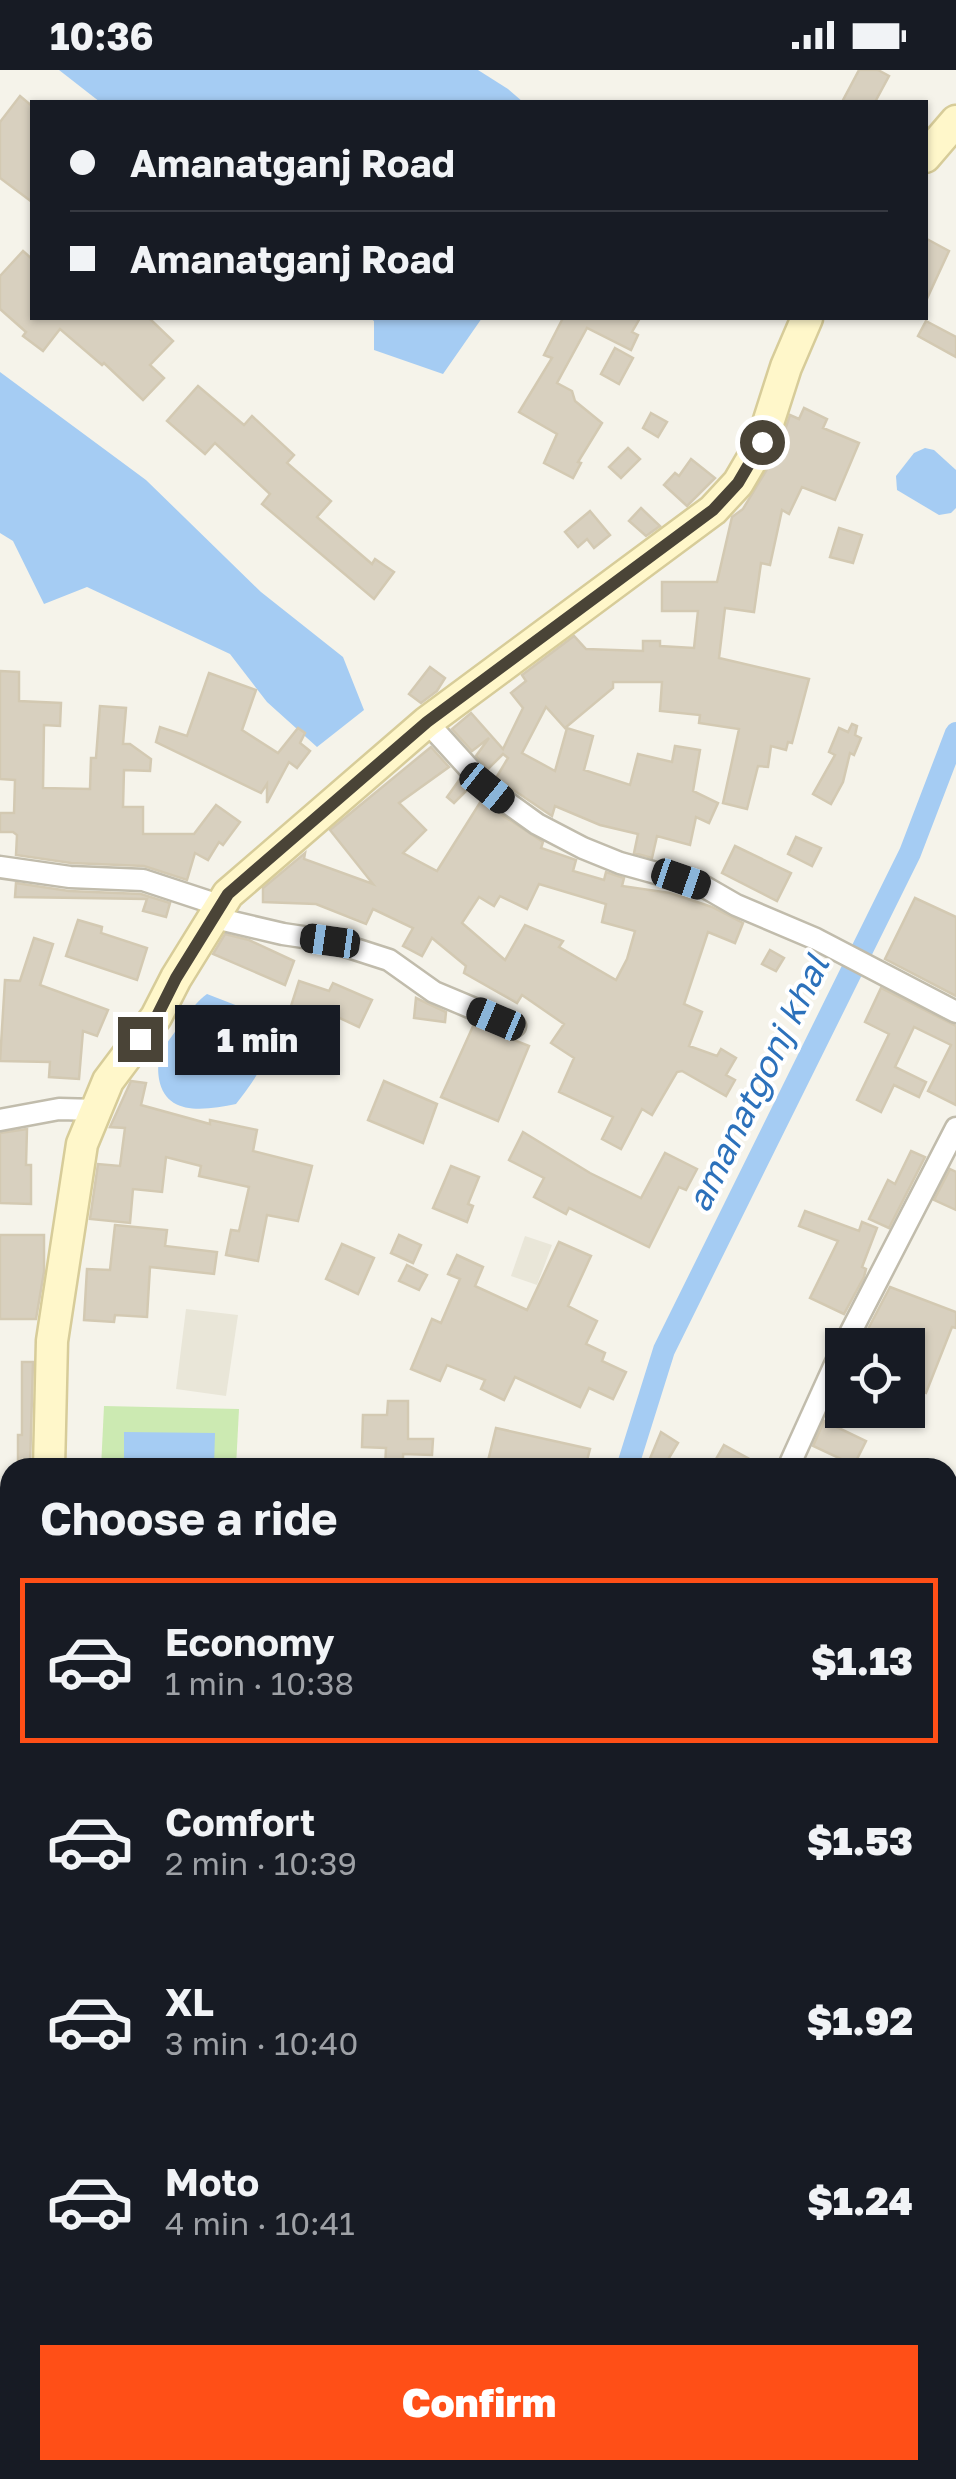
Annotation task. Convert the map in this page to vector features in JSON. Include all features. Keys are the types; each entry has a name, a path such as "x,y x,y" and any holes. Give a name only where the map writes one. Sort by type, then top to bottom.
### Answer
{"main road":[{"path":"928,154 956,122"},
{"path":"49,1458 52,1341 82,1144 108,1081 156,1018 228,894 427,722 713,510 738,483 762,442 806,320"}],"street":[{"path":"427,722 487,788 537,824 620,862 703,886 912,986 956,1012"},
{"path":"0,868 70,878 143,880 283,934 330,941 388,960 434,992 515,1026"},
{"path":"0,1120 59,1109 97,1110"},
{"path":"853,1328 956,1128"},
{"path":"793,1458 825,1387"}],"shaded area":[{"path":"525,1236 552,1245 537,1285 511,1276"},
{"path":"186,1309 238,1315 226,1396 176,1389"}],"green space":[{"path":"104,1406 239,1409 236,1458 101,1458"}],"water":[{"path":"59,70 478,70 521,100 97,100"},
{"path":"481,320 443,374 374,350 374,321"},
{"path":"0,372 146,480 261,592 343,657 364,710 317,747 267,702 230,654 87,587 44,604 13,541 0,533"},
{"path":"925,448 934,450 956,470 956,508 951,513 939,515 897,490 896,476 914,453"},
{"path":"207,994 266,1017 274,1026 273,1036 261,1067 236,1104 189,1108 170,1100 163,1091 159,1061 184,1019"},
{"path":"124,1432 215,1433 214,1458 124,1458"}],"building":[{"path":"859,70 878,70 889,76 876,100 843,100"},
{"path":"20,96 30,104 30,200 0,178 0,122"},
{"path":"928,240 949,251 928,296"},
{"path":"23,251 30,257 30,320 151,320 173,341 150,365 164,378 143,400 60,329 43,351 23,336 26,332 0,309 0,276"},
{"path":"562,320 639,320 632,332 638,335 631,350 587,328 557,383 572,391 575,401 602,423 578,462 581,463 573,478 544,463 557,434 519,412 552,358 544,355"},
{"path":"926,321 956,337 956,357 918,336"},
{"path":"615,348 633,358 619,384 601,374"},
{"path":"198,386 244,425 252,416 294,455 287,463 331,501 317,517 372,564 375,559 394,572 374,599 262,504 270,494 215,443 205,454 167,421"},
{"path":"804,408 827,419 823,428 859,443 835,500 802,487 789,514 782,510 770,565 761,563 754,612 725,608 719,658 809,679 792,743 788,742 786,750 771,746 768,767 758,766 747,809 723,803 739,729 699,723 700,715 660,711 662,682 613,682 613,688 565,728 546,707 522,753 555,771 567,728 593,736 584,770 630,785 638,754 672,762 675,746 700,750 693,791 718,803 709,823 696,817 690,845 657,836 652,858 634,853 638,834 600,825 555,806 552,816 496,778 508,758 503,754 488,769 476,756 489,738 472,751 452,729 471,713 503,749 523,708 511,693 526,681 522,675 574,636 586,649 643,651 643,641 694,648 698,611 662,611 662,582 717,582 732,517 743,509 778,451 790,415 799,419"},
{"path":"651,413 667,422 658,437 643,428"},
{"path":"628,448 640,459 621,478 609,467"},
{"path":"691,459 715,478 687,506 664,485 675,473 679,476"},
{"path":"641,508 660,526 646,536 629,521"},
{"path":"590,511 610,535 594,548 587,539 578,547 565,532"},
{"path":"839,528 862,535 853,563 830,557"},
{"path":"430,667 445,678 437,691 421,703 409,694"},
{"path":"0,671 19,672 19,701 61,703 60,726 44,725 43,788 90,789 100,706 126,708 123,744 130,744 151,759 150,771 124,770 123,807 143,807 143,834 194,834 216,805 240,822 223,845 219,842 208,860 195,853 187,880 144,866 71,863 16,855 17,835 0,832 0,813 14,813 15,780 0,779"},
{"path":"209,673 256,690 242,730 278,753 298,728 305,733 300,743 310,751 297,768 289,762 267,803 267,784 261,793 156,742 160,727 187,736"},
{"path":"852,724 857,726 855,735 861,738 854,755 850,753 843,782 831,804 813,794 835,755 829,752 839,728 848,732"},
{"path":"431,747 449,767 399,803 426,830 403,853 437,871 481,801 543,842 541,848 576,860 573,871 604,880 606,872 624,878 622,886 670,893 712,907 743,923 735,943 708,932 684,1004 702,1012 689,1046 717,1056 721,1049 736,1058 726,1075 735,1080 726,1096 682,1071 677,1072 652,1115 642,1109 621,1149 602,1139 613,1117 559,1092 574,1058 551,1043 564,1024 522,995 517,1003 464,973 466,966 432,938 422,956 403,946 413,928 373,909 366,924 316,904 263,902 263,888 305,853 304,859 373,884 330,830","holes":["539,884 606,904 602,922 635,931 616,980 559,947 563,941 525,925 505,960 462,923 479,897 494,906 500,896 527,909"]},
{"path":"460,779 469,788 454,803 447,797"},
{"path":"796,837 821,848 812,866 788,854"},
{"path":"735,846 791,873 777,901 722,873"},
{"path":"16,883 69,891 141,894 170,903 166,917 143,911 147,899 15,897"},
{"path":"915,898 956,917 956,996 885,959"},
{"path":"78,920 102,927 101,933 147,948 137,980 66,956"},
{"path":"225,934 249,940 294,961 285,985 213,954"},
{"path":"34,938 53,944 40,985 108,1010 97,1036 83,1031 79,1079 49,1077 50,1062 0,1061 5,980 20,981"},
{"path":"770,950 784,958 776,971 762,964"},
{"path":"299,981 329,991 333,983 372,1000 359,1027 329,1013 321,1059 299,1055 297,1068 277,1065"},
{"path":"881,988 956,1026 956,1105 928,1091 951,1045 914,1027 895,1067 926,1082 919,1097 894,1085 881,1112 857,1100 889,1034 865,1022"},
{"path":"416,998 446,1012 445,1022 414,1018"},
{"path":"474,1024 529,1046 498,1121 441,1097"},
{"path":"131,1081 146,1083 141,1105 210,1124 210,1120 257,1130 253,1151 312,1166 298,1221 267,1215 258,1261 226,1255 231,1230 239,1231 249,1187 199,1176 201,1166 166,1157 162,1192 133,1189 130,1223 90,1219 98,1164 120,1166 125,1128 110,1127"},
{"path":"384,1081 437,1104 423,1143 368,1120"},
{"path":"27,1129 31,1204 0,1203 0,1133"},
{"path":"523,1132 590,1173 641,1198 665,1153 697,1169 686,1190 679,1187 649,1247 569,1208 566,1214 534,1197 544,1178 509,1160"},
{"path":"911,1151 925,1157 889,1228 869,1219 888,1180 895,1184"},
{"path":"451,1166 479,1177 468,1204 473,1206 467,1222 433,1208"},
{"path":"950,1169 956,1172 956,1210 934,1200"},
{"path":"805,1211 859,1231 862,1222 877,1228 862,1267 866,1269 864,1277 844,1314 810,1298 838,1241 799,1226"},
{"path":"115,1225 167,1230 165,1246 217,1252 214,1274 150,1267 147,1317 115,1315 114,1322 84,1320 87,1269 110,1270"},
{"path":"0,1235 44,1235 44,1272 36,1319 0,1319"},
{"path":"399,1235 421,1245 413,1263 391,1253"},
{"path":"559,1242 591,1256 568,1306 597,1321 586,1344 605,1353 602,1361 626,1372 613,1399 589,1388 580,1407 515,1377 504,1400 481,1389 485,1380 447,1365 440,1381 411,1369 432,1319 441,1323 460,1279 448,1274 457,1255 483,1267 475,1286 527,1310"},
{"path":"342,1244 374,1258 358,1294 326,1279"},
{"path":"407,1265 427,1275 419,1290 399,1281"},
{"path":"890,1287 956,1312 956,1328 952,1327 926,1393 925,1328 869,1328"},
{"path":"22,1362 33,1362 30,1458 18,1458 18,1435 22,1435"},
{"path":"388,1401 408,1401 408,1439 433,1439 432,1455 386,1458 386,1448 362,1447 363,1415 387,1415"},
{"path":"824,1421 825,1428 839,1428 866,1441 858,1458 839,1458 813,1446"},
{"path":"496,1428 590,1449 588,1458 489,1458"},
{"path":"661,1432 678,1443 669,1458 650,1458"},
{"path":"724,1445 748,1458 717,1458"}],"waterway":[{"name":"amanatgonj khal","path":"630,1458 664,1350 910,853 956,733"}],"route":[{"path":"140,1039 228,894 427,722 713,510 738,483 762,442"}]}
